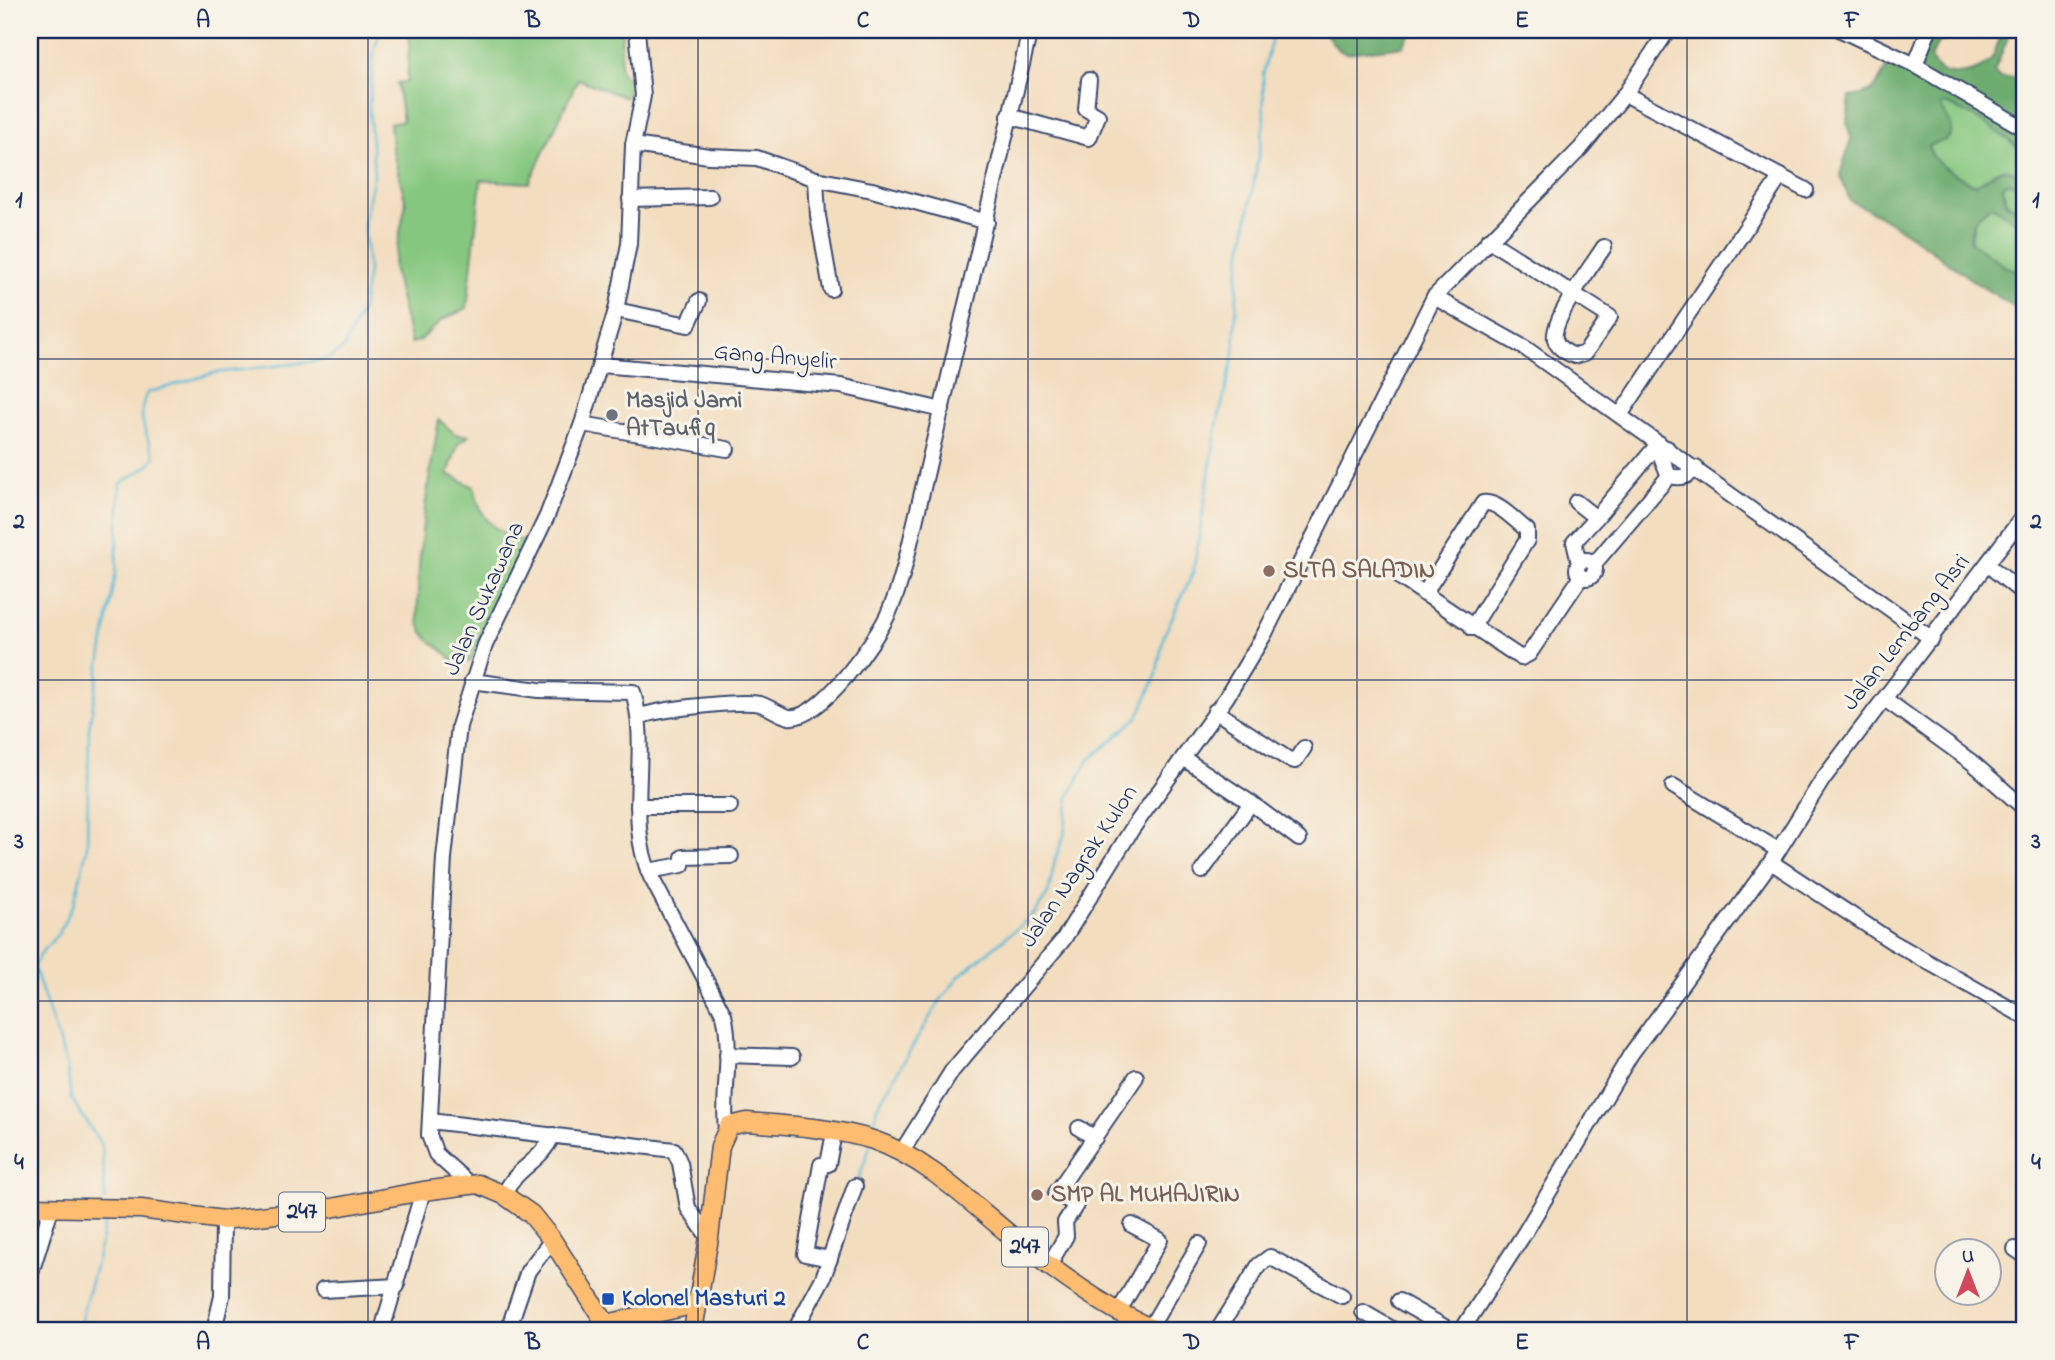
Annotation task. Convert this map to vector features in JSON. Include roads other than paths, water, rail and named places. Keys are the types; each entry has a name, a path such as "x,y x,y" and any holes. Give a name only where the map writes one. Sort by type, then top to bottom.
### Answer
{"main road":[{"name":"247","path":"726,1130 733,1124 747,1122 834,1133 873,1140 901,1153 952,1188 1049,1265 1119,1311 1153,1329"},
{"path":"693,1330 709,1238 720,1146 726,1130"},
{"name":"247","path":"30,1207 141,1209 223,1220 331,1208 469,1184 504,1195 531,1214 552,1240 608,1327 697,1304"}],"street":[{"name":"Jalan Sukawana","path":"469,1184 433,1149 430,1121 438,1016 445,844 457,734 472,681 499,613 547,516 582,424 616,310 629,244 633,145 643,96 637,30"},
{"name":"Jalan Nagrak Kulon","path":"901,1153 952,1071 1063,940 1132,829 1254,653 1434,297 1581,148 1625,94 1668,30"},
{"path":"1841,30 1915,65 2025,129"},
{"path":"1915,65 1929,30"},
{"path":"639,717 662,709 749,704 795,717 807,713 824,700 852,668 889,614 912,536 1027,43"},
{"path":"1009,116 1089,138 1098,116 1086,109 1089,80"},
{"path":"1625,94 1805,190"},
{"path":"633,145 709,156 757,158 816,179 872,190 987,222"},
{"path":"1620,415 1781,176"},
{"path":"816,179 818,216 831,289"},
{"path":"630,199 710,197"},
{"path":"1488,240 1574,293 1604,247"},
{"path":"1434,297 1525,348 1932,639"},
{"path":"616,310 688,325 699,301"},
{"name":"Gang Anyelir","path":"601,365 841,386 942,410"},
{"path":"582,424 727,449"},
{"path":"1663,446 1662,459 1669,476 1678,478 1690,475 1696,468"},
{"path":"1585,568 1574,542 1663,446"},
{"path":"1401,578 1472,628 1517,657 1525,658 1585,568 1669,476"},
{"path":"1424,594 1483,503 1490,502 1503,511 1527,530 1528,540 1472,628"},
{"path":"1576,502 1596,518"},
{"name":"Jalan Lembang Asri","path":"1462,1330 1524,1234 1631,1054 1775,857 1823,779 1886,700 2025,514"},
{"path":"1988,565 2025,595"},
{"path":"472,681 539,690 630,691 639,717 638,806 642,853 648,872 724,1015 728,1037 723,1109 726,1130"},
{"path":"1886,700 1964,756 2025,809"},
{"path":"1215,710 1288,760 1295,761 1304,748"},
{"path":"1183,758 1299,839"},
{"path":"1673,786 1891,941 2023,1012"},
{"path":"1202,871 1251,803"},
{"path":"638,806 730,806"},
{"path":"648,872 682,865 683,857 730,856"},
{"path":"727,1055 792,1057"},
{"path":"1049,1265 1066,1236 1065,1222 1076,1205 1056,1193 1136,1077"},
{"path":"430,1121 676,1152 688,1208 709,1238"},
{"path":"1079,1128 1095,1138"},
{"path":"829,1259 805,1254 821,1165 828,1164 834,1133"},
{"path":"504,1195 511,1179 544,1154 553,1136"},
{"path":"795,1330 829,1259 855,1186"},
{"path":"382,1330 423,1191"},
{"path":"30,1276 51,1209"},
{"path":"214,1330 222,1296 223,1220"},
{"path":"1119,1311 1160,1240 1132,1225"},
{"path":"508,1330 528,1271 552,1240"},
{"path":"1153,1329 1199,1244"},
{"path":"1218,1330 1259,1265 1270,1257 1342,1296"},
{"path":"323,1290 397,1286"},
{"path":"1399,1301 1450,1330"},
{"path":"1363,1312 1394,1330"},
{"path":"2020,1330 2025,1322"}],"waterway":[{"path":"105,1200 102,1146 71,1098 67,1066 34,967 40,954 58,934 74,903 87,848 89,728 116,572 120,484 149,465 155,457 142,417 147,393 214,373 326,360 343,349 362,310 368,271 364,222 374,174 369,106 375,47 381,30"},
{"path":"873,1132 877,1107 937,1005 959,976 1034,914 1048,894 1055,860 1064,836 1069,796 1088,761 1138,717 1156,676 1164,635 1193,573 1217,425 1234,354 1238,274 1264,123 1263,74 1274,30"},
{"path":"857,1183 870,1147"},
{"path":"79,1330 101,1244 105,1214"}],"place":[{"name":"Masjid Jami AtTaufiq","path":"612,415"},
{"name":"SLTA SALADIN","path":"1269,571"},
{"name":"SMP AL MUHAJIRIN","path":"1037,1195"},
{"name":"Kolonel Masturi 2","path":"608,1299"}]}
